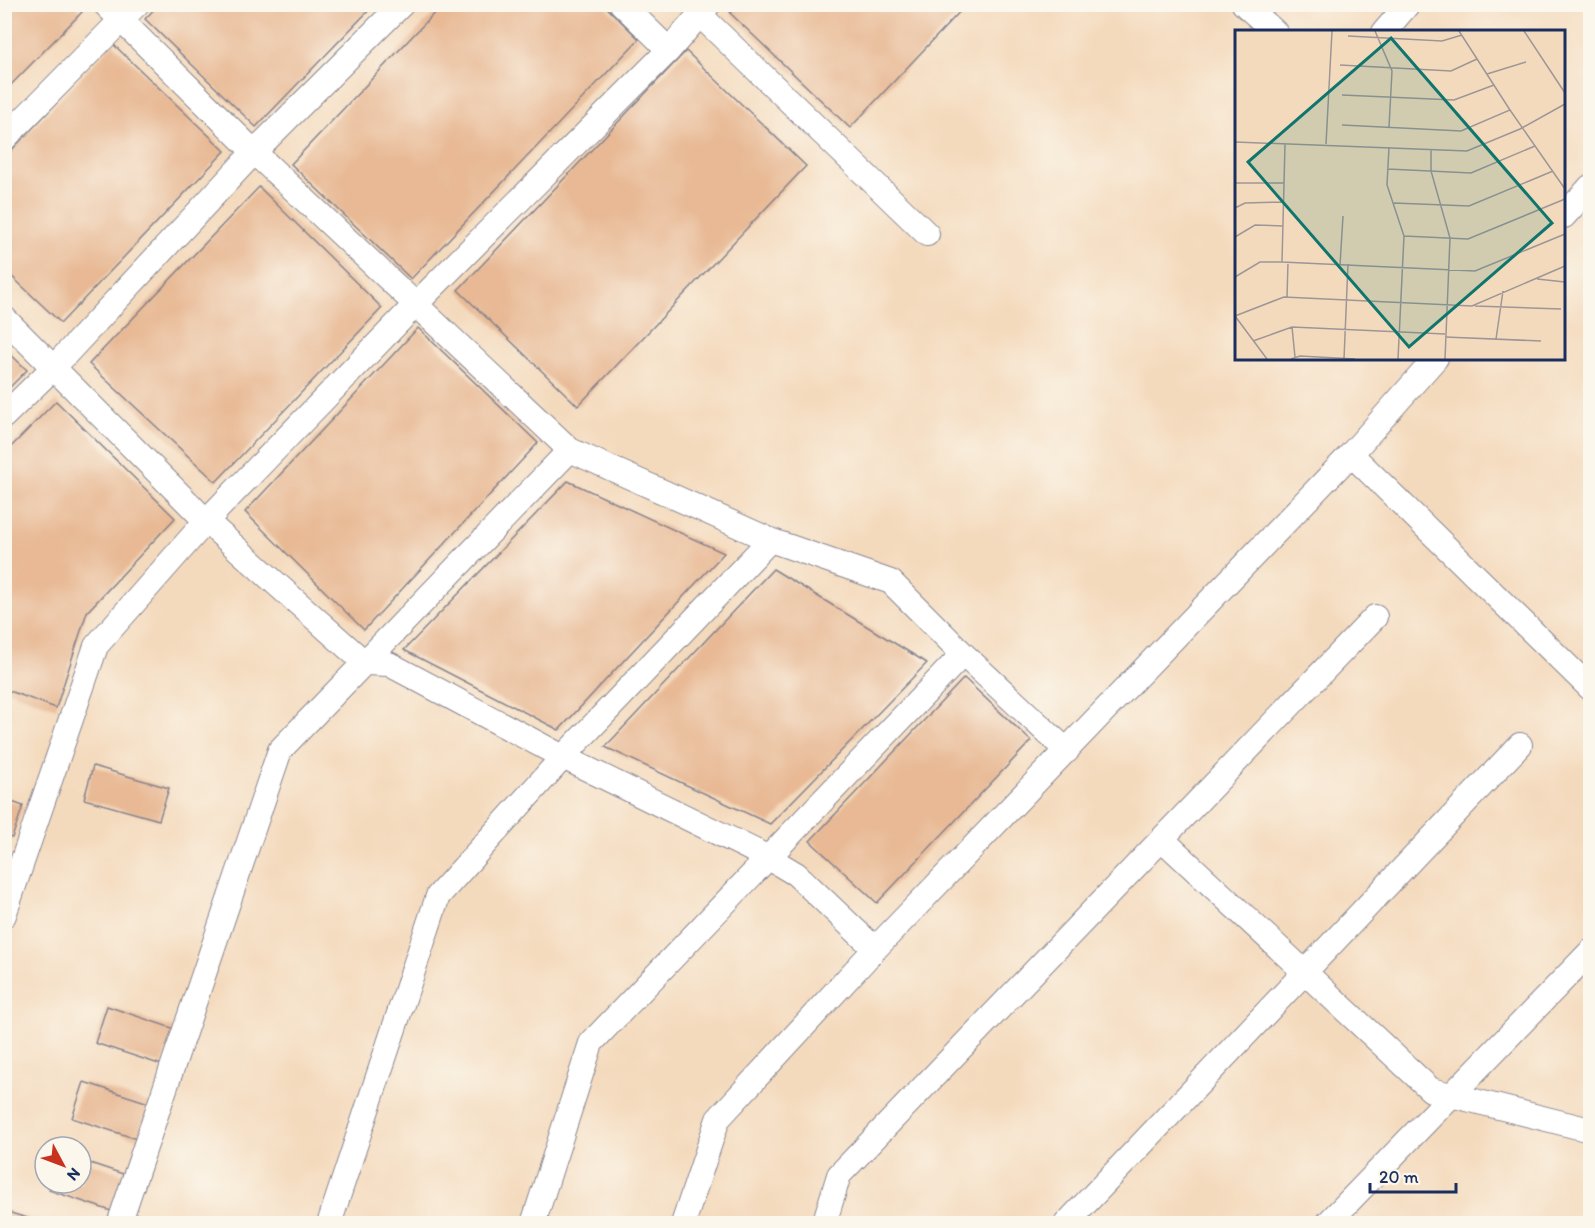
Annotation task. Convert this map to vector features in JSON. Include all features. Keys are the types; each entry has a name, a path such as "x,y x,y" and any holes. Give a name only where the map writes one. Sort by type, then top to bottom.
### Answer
{"street":[{"path":"4,416 54,367 254,152 402,4"},
{"path":"622,4 669,50"},
{"path":"1386,30 1408,4"},
{"path":"1247,5 1273,30"},
{"path":"4,915 96,646 206,521 416,304 669,50 704,9 927,234"},
{"path":"4,139 121,10 254,152 570,450 770,540 891,582 963,654 1067,751"},
{"path":"1565,214 1590,187"},
{"path":"4,318 206,521 365,663 389,664 563,757 769,858 796,874 875,949"},
{"path":"683,1224 718,1119 875,949 1350,454 1434,360"},
{"path":"119,1224 280,750 570,450"},
{"path":"1350,454 1590,688"},
{"path":"329,1224 438,896 563,757 770,540"},
{"path":"824,1224 839,1174 1375,617"},
{"path":"533,1224 591,1043 963,654"},
{"path":"1066,1224 1520,745"},
{"path":"1162,839 1431,1090 1590,1130"},
{"path":"1327,1224 1590,952"}],"building":[{"path":"4,4 74,4 82,12 4,92"},
{"path":"159,4 375,4 256,127 145,19"},
{"path":"443,4 603,4 639,39 411,279 291,164"},
{"path":"738,4 967,4 850,128 730,13"},
{"path":"113,44 225,151 61,323 4,269 4,158"},
{"path":"686,51 806,166 578,406 458,290"},
{"path":"259,187 382,308 216,482 89,364"},
{"path":"418,328 538,443 364,630 245,512"},
{"path":"4,348 27,370 4,393"},
{"path":"56,401 175,518 87,612 56,708 4,689 4,454"},
{"path":"568,481 724,553 559,730 404,650"},
{"path":"773,569 927,663 770,824 605,747"},
{"path":"964,678 1031,741 877,903 810,841"},
{"path":"93,766 169,788 159,820 84,799"},
{"path":"4,799 23,806 12,838 4,835"},
{"path":"107,1006 175,1029 162,1065 95,1043"},
{"path":"84,1082 152,1104 140,1140 72,1118"},
{"path":"93,1164 129,1176 117,1213 64,1195 93,1195"},
{"path":"4,1211 44,1223 44,1224 4,1224"}]}
